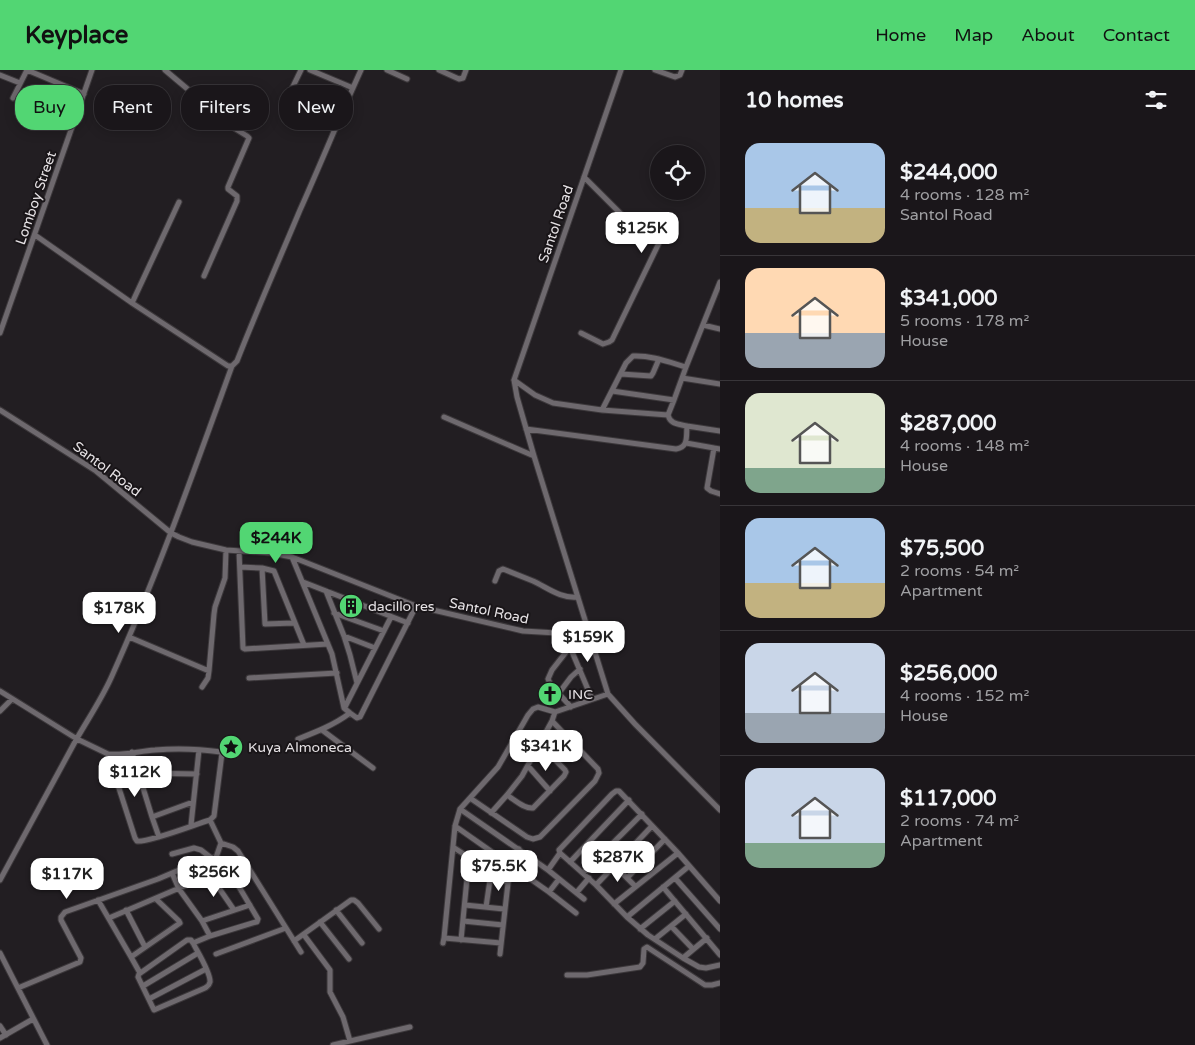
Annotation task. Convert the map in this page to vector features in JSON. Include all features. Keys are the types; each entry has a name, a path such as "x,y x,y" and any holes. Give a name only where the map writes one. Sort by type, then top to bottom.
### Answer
{"street":[{"path":"13,98 26,71 29,70 63,85"},
{"name":"Lomboy Street","path":"84,94 92,70"},
{"path":"165,70 203,102 218,118 249,138 228,187 237,196 237,201 204,276"},
{"path":"294,85 301,70"},
{"path":"310,70 346,85"},
{"path":"353,88 361,70"},
{"path":"387,70 407,80"},
{"path":"440,70 461,79 466,70"},
{"name":"Santol Road","path":"514,380 621,70"},
{"path":"655,70 677,77 682,70"},
{"path":"0,75 20,82"},
{"name":"Lomboy Street","path":"0,333 71,130"},
{"path":"0,880 111,679 147,596 232,366 237,361 334,130"},
{"path":"581,333 603,344 612,340 661,236 659,232 626,218 584,177"},
{"path":"132,303 179,202"},
{"path":"35,234 132,303 228,366 232,366"},
{"path":"720,282 668,414 672,422 720,431"},
{"path":"703,325 720,329"},
{"path":"602,410 626,363 633,356 659,359 686,367"},
{"path":"621,374 650,376 654,373 659,359"},
{"path":"682,378 720,384"},
{"path":"514,380 535,395 553,403 602,410 668,414"},
{"path":"514,380 534,456 608,694 720,810"},
{"path":"612,391 674,400"},
{"name":"Santol Road","path":"0,410 96,472 171,533 192,542 226,550 271,553 292,557 416,606 523,631 566,633 588,631"},
{"path":"444,418 534,456"},
{"path":"526,429 676,449 683,447 686,443 687,426"},
{"path":"686,443 717,449 707,488 711,492 720,494"},
{"path":"202,687 208,678 215,607 226,571 226,550"},
{"path":"239,551 243,648 328,644"},
{"path":"292,557 328,644 337,673 344,708 357,718 360,717 416,606"},
{"path":"240,567 262,568 274,571 304,645"},
{"path":"262,568 264,623 267,625 294,623"},
{"path":"495,581 499,571 503,569 533,581 561,596 578,597"},
{"path":"303,582 408,623"},
{"path":"326,591 344,636 357,682"},
{"path":"334,613 384,631"},
{"path":"344,708 391,616"},
{"path":"566,633 592,700"},
{"path":"344,636 375,648"},
{"path":"128,637 209,671"},
{"path":"570,647 548,678 550,683 571,707"},
{"path":"559,693 571,677 580,669"},
{"path":"249,678 337,673"},
{"path":"0,691 77,739 108,754 115,755 157,750 221,752 215,814 213,818 159,837 140,842 137,841 108,754"},
{"path":"502,943 461,940 443,941 454,826 460,809 498,767 533,709 540,708 555,712 608,694"},
{"path":"0,711 12,699"},
{"path":"491,813 517,783 528,766 555,712"},
{"path":"298,739 322,730 350,713"},
{"path":"470,798 527,837 535,839 540,837 598,777 599,773 598,769 552,721"},
{"path":"322,730 373,768"},
{"path":"507,795 525,807 532,809 564,776 566,772 539,744"},
{"path":"192,826 199,750"},
{"path":"132,752 159,837"},
{"path":"528,766 550,791"},
{"path":"138,773 197,774"},
{"path":"548,870 560,854 561,846 612,794 619,791 678,853 720,901"},
{"path":"570,862 629,800"},
{"path":"152,817 193,802"},
{"path":"460,809 548,870 584,899"},
{"path":"583,873 642,814"},
{"path":"109,918 210,876 221,843 210,820"},
{"path":"454,826 576,913"},
{"path":"596,884 652,826"},
{"path":"627,878 665,839"},
{"path":"221,843 236,848 301,952"},
{"path":"453,847 508,883"},
{"path":"172,854 194,848 222,862 232,875 258,919 258,922 193,943"},
{"path":"500,954 504,909 511,865 519,849"},
{"path":"614,904 678,853"},
{"path":"560,854 596,884 640,929 683,958 703,968 720,965"},
{"path":"461,940 469,858"},
{"path":"18,988 80,962 81,958 60,917 65,912 191,865"},
{"path":"614,865 635,886"},
{"path":"627,917 689,866"},
{"path":"172,873 179,889 202,921 210,936"},
{"path":"486,907 491,873"},
{"path":"210,876 234,910"},
{"path":"549,892 559,878"},
{"path":"577,892 589,878"},
{"path":"675,878 720,929"},
{"path":"663,887 720,955"},
{"path":"131,957 180,923 156,899"},
{"path":"98,900 140,972"},
{"path":"294,941 349,900 354,900 358,903 379,929"},
{"path":"640,929 675,901"},
{"path":"202,921 250,905"},
{"path":"465,905 504,909"},
{"path":"126,910 145,947"},
{"path":"336,910 362,943"},
{"path":"655,939 686,914"},
{"path":"463,921 503,925"},
{"path":"320,922 349,959"},
{"path":"671,926 693,949"},
{"path":"216,954 286,928"},
{"path":"304,935 330,970 330,992 343,1017 350,1041"},
{"path":"683,958 707,938"},
{"path":"189,940 193,943 198,953 210,978 208,986 153,1010 138,977 140,972 184,941 189,940"},
{"path":"567,975 640,967 643,963 644,950 647,948 705,985 709,986 720,983"},
{"path":"0,953 47,1045"},
{"path":"143,986 198,953"},
{"path":"148,999 206,969"},
{"path":"0,1026 3,1036 33,1019"},
{"path":"334,1045 410,1027"}],"place":[{"name":"dacillo res","path":"351,606"},
{"name":"INC","path":"550,694"},
{"name":"Kuya Almoneca","path":"231,747"}]}
